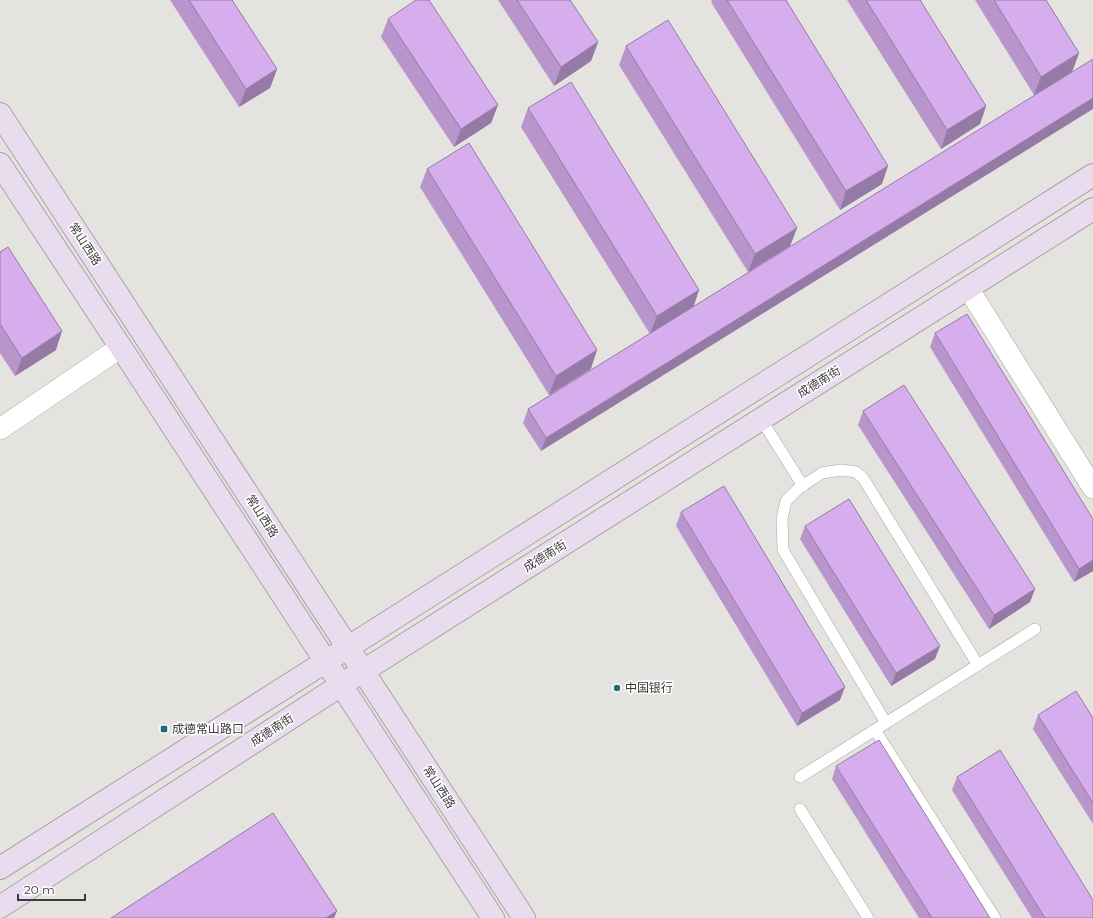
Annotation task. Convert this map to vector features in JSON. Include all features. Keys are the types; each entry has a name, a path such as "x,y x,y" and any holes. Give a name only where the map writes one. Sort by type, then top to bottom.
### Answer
{"main road":[{"name":"常山西路","path":"0,114 524,918"},
{"path":"0,164 493,918"},
{"path":"0,868 1093,175"},
{"name":"成德南街","path":"0,907 341,685 1093,209"}],"street":[{"path":"968,288 1093,488"},
{"path":"0,429 121,347"}],"lane":[{"path":"761,419 803,486"},
{"path":"886,723 783,550 782,519 786,501 803,486 822,473 841,470 856,472 863,478 978,665"},
{"path":"800,778 1035,629"},
{"path":"875,730 995,918"},
{"path":"800,808 868,918"}],"building":[{"path":"189,0 232,0 277,69 246,89"},
{"path":"416,0 429,0 498,105 461,129 388,19"},
{"path":"517,0 570,0 598,42 561,67"},
{"path":"727,0 786,0 888,166 846,191"},
{"path":"866,0 920,0 986,106 947,130"},
{"path":"994,0 1046,0 1079,53 1041,77"},
{"path":"668,20 797,228 755,254 626,46"},
{"path":"1093,59 1093,98 546,438 528,409"},
{"path":"571,82 699,290 657,316 528,108"},
{"path":"469,143 597,350 556,376 427,169"},
{"path":"8,247 62,331 22,358 0,324 0,252"},
{"path":"967,314 1093,519 1093,560 1079,569 935,333"},
{"path":"904,385 1035,589 994,615 863,411"},
{"path":"724,486 845,687 802,713 681,512"},
{"path":"849,499 940,646 896,673 805,526"},
{"path":"1076,691 1093,718 1093,803 1038,715"},
{"path":"879,740 990,918 932,918 836,766"},
{"path":"1000,750 1093,900 1093,918 1045,918 957,777"},
{"path":"273,813 337,911 326,918 111,918"}],"place":[{"name":"中国银行","path":"617,688"},
{"name":"成德常山路口","path":"164,729"}]}
